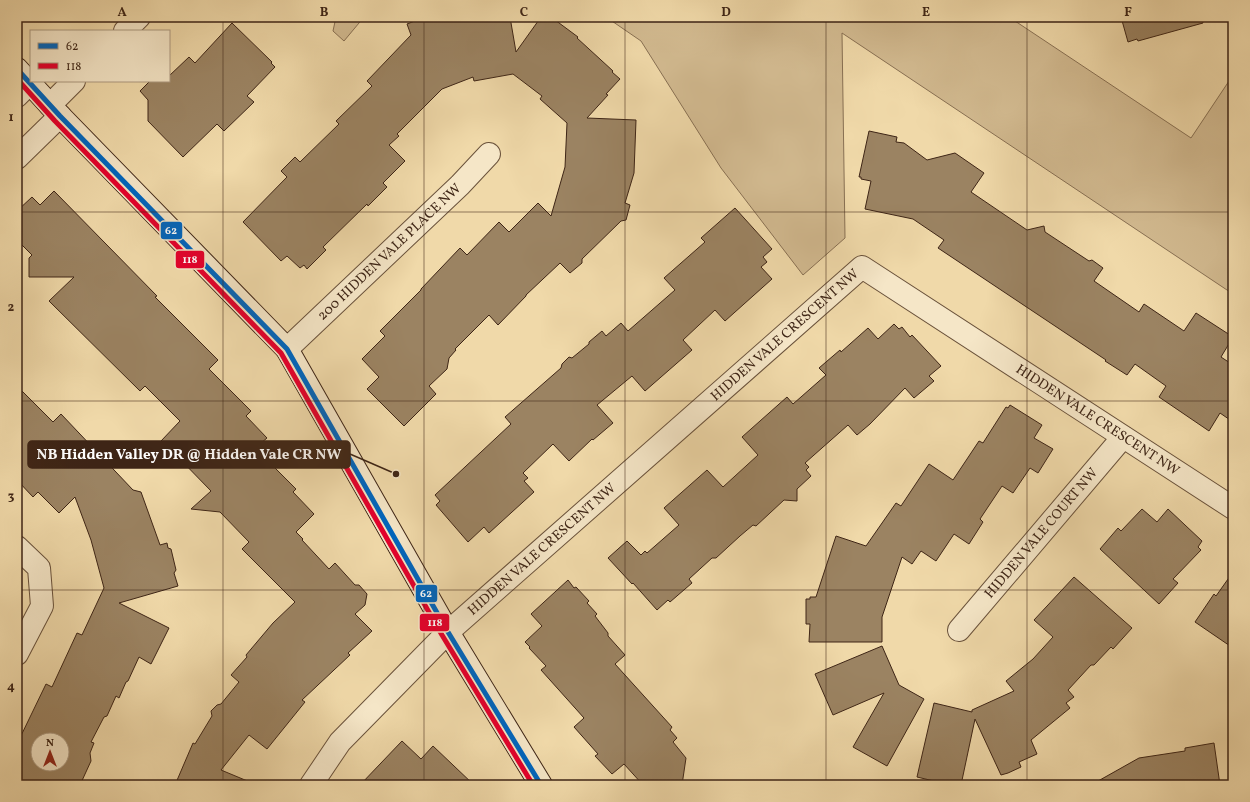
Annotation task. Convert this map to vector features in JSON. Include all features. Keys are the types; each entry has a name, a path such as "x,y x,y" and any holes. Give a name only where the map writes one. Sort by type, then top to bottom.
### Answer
{"street":[{"path":"126,30 139,17"},
{"path":"17,158 55,110 73,82"},
{"path":"21,83 55,110 287,349 448,632 541,785"},
{"name":"200 HIDDEN VALE PLACE NW","path":"287,349 454,190 489,154"},
{"name":"HIDDEN VALE CRESCENT NW","path":"448,632 862,267 1233,508"},
{"name":"HIDDEN VALE COURT NW","path":"959,630 1123,437"},
{"path":"17,547 39,568 42,606 17,654"},
{"path":"311,785 340,742 448,632"}],"shaded area":[{"path":"336,17 364,17 344,41 333,31"},
{"path":"606,17 1009,17 1191,138 1233,75 1233,294 842,33 845,238 803,275 721,168 641,41"}],"building":[{"path":"425,17 510,17 516,52 541,17 551,17 578,37 577,38 620,79 587,118 636,120 634,173 625,203 630,205 626,220 621,221 582,259 582,263 570,273 560,263 526,295 498,325 489,315 455,349 456,350 449,358 447,369 429,386 436,394 404,426 367,389 379,377 362,359 385,336 380,331 460,248 467,255 499,222 509,232 538,203 551,216 565,167 567,123 540,99 542,96 513,74 474,81 473,77 442,89 397,134 399,136 389,145 405,161 383,183 387,187 368,206 367,204 323,247 326,250 307,269 304,265 300,268 287,256 281,261 243,222 287,177 281,171 295,157 300,162 339,124 336,121 372,86 367,81 411,35 407,24"},
{"path":"1121,17 1202,17 1203,23 1138,41 1137,39 1128,42"},
{"path":"232,23 272,62 271,63 275,67 247,96 254,102 224,131 217,124 183,157 148,121 148,100 140,91 149,82 170,82 170,75 189,57 195,63"},
{"path":"869,131 897,137 896,142 904,143 927,160 955,153 984,173 971,192 1027,230 1044,226 1045,232 1089,261 1092,260 1103,268 1094,281 1139,312 1144,304 1184,331 1196,313 1233,337 1221,357 1233,365 1233,422 1220,413 1209,431 1159,397 1166,386 1135,364 1127,375 1105,361 1106,360 938,248 944,240 913,219 865,209 871,181 861,179 861,177 859,177"},
{"path":"54,191 157,296 155,297 218,360 209,369 251,411 246,416 267,438 255,448 296,489 293,492 314,514 296,532 329,569 335,563 355,585 359,585 367,594 365,605 355,614 372,631 348,653 350,655 302,700 305,702 267,749 249,735 221,770 257,785 175,785 193,743 195,744 212,716 211,711 217,705 221,704 239,682 231,675 273,623 295,602 242,549 249,542 220,512 191,509 211,491 161,441 180,421 145,386 140,391 49,301 74,277 29,277 29,258 32,255 17,240 17,211 32,197 40,205"},
{"path":"735,208 772,249 763,257 767,262 761,267 772,279 725,321 715,310 683,340 692,350 645,391 632,376 597,405 613,423 593,440 592,439 569,461 553,444 523,473 528,478 524,481 534,492 489,533 484,527 468,542 436,505 440,501 435,495 511,424 505,417 561,368 562,364 569,357 572,358 602,331 606,336 621,323 628,331 675,290 664,278 705,242 701,238"},
{"path":"894,324 899,329 902,327 910,337 912,335 941,366 929,376 934,381 914,398 905,388 870,424 857,435 848,425 805,463 809,467 806,470 811,476 797,489 797,501 784,500 756,526 753,525 716,558 712,558 689,579 692,583 670,602 668,600 657,610 608,558 627,541 641,555 645,551 647,553 679,525 664,508 707,470 723,487 758,455 742,437 787,397 793,404 826,375 819,368 840,350 841,352 868,328 878,339"},
{"path":"17,386 53,422 61,414 133,490 141,492 160,545 167,543 168,548 171,549 176,570 174,573 178,586 119,603 169,628 151,664 139,657 119,698 116,696 107,716 104,717 91,742 94,743 90,753 91,761 80,785 17,785 17,744 46,684 52,687 77,633 82,635 104,588 91,540 75,497 59,513 38,492 33,497 17,480"},
{"path":"1010,405 1042,425 1034,438 1053,449 1038,473 1030,468 1013,493 1002,486 980,519 983,522 969,544 954,534 936,561 921,551 912,564 902,557 882,617 882,642 809,642 810,624 806,624 806,599 816,597 836,536 866,546 896,503 901,506 929,464 953,480 979,441 983,443 1006,407 1008,408"},
{"path":"1142,509 1157,522 1168,509 1202,541 1198,547 1201,550 1173,579 1178,583 1159,604 1100,549 1118,528 1121,531"},
{"path":"1233,572 1233,648 1195,622 1214,594 1216,596"},
{"path":"1074,577 1132,628 1113,649 1111,647 1094,665 1091,665 1068,690 1074,697 1066,703 1070,708 1031,740 1037,754 1019,762 1021,767 1001,775 975,719 961,785 939,785 938,782 917,777 934,703 972,712 972,710 1014,691 1006,681 1033,659 1053,637 1034,620"},
{"path":"568,580 574,588 576,587 589,601 587,603 597,614 595,616 608,633 608,636 625,655 615,664 672,727 670,730 677,738 673,742 686,758 682,785 643,785 624,764 612,774 595,756 598,754 574,727 584,718 541,670 546,666 525,642 542,626 531,614"},
{"path":"882,646 899,685 924,699 887,766 853,747 884,693 833,715 815,674"},
{"path":"402,741 421,759 433,746 474,785 360,785"},
{"path":"1214,743 1220,785 1091,785 1139,758 1185,751 1185,748"}],"transit line":[{"name":"62","path":"17,69 60,116 287,349 448,632 541,785"},
{"name":"118","path":"17,79 55,121 281,353 442,635 533,785"}],"place":[{"name":"NB Hidden Valley DR @ Hidden Vale CR NW","path":"396,474"}]}
